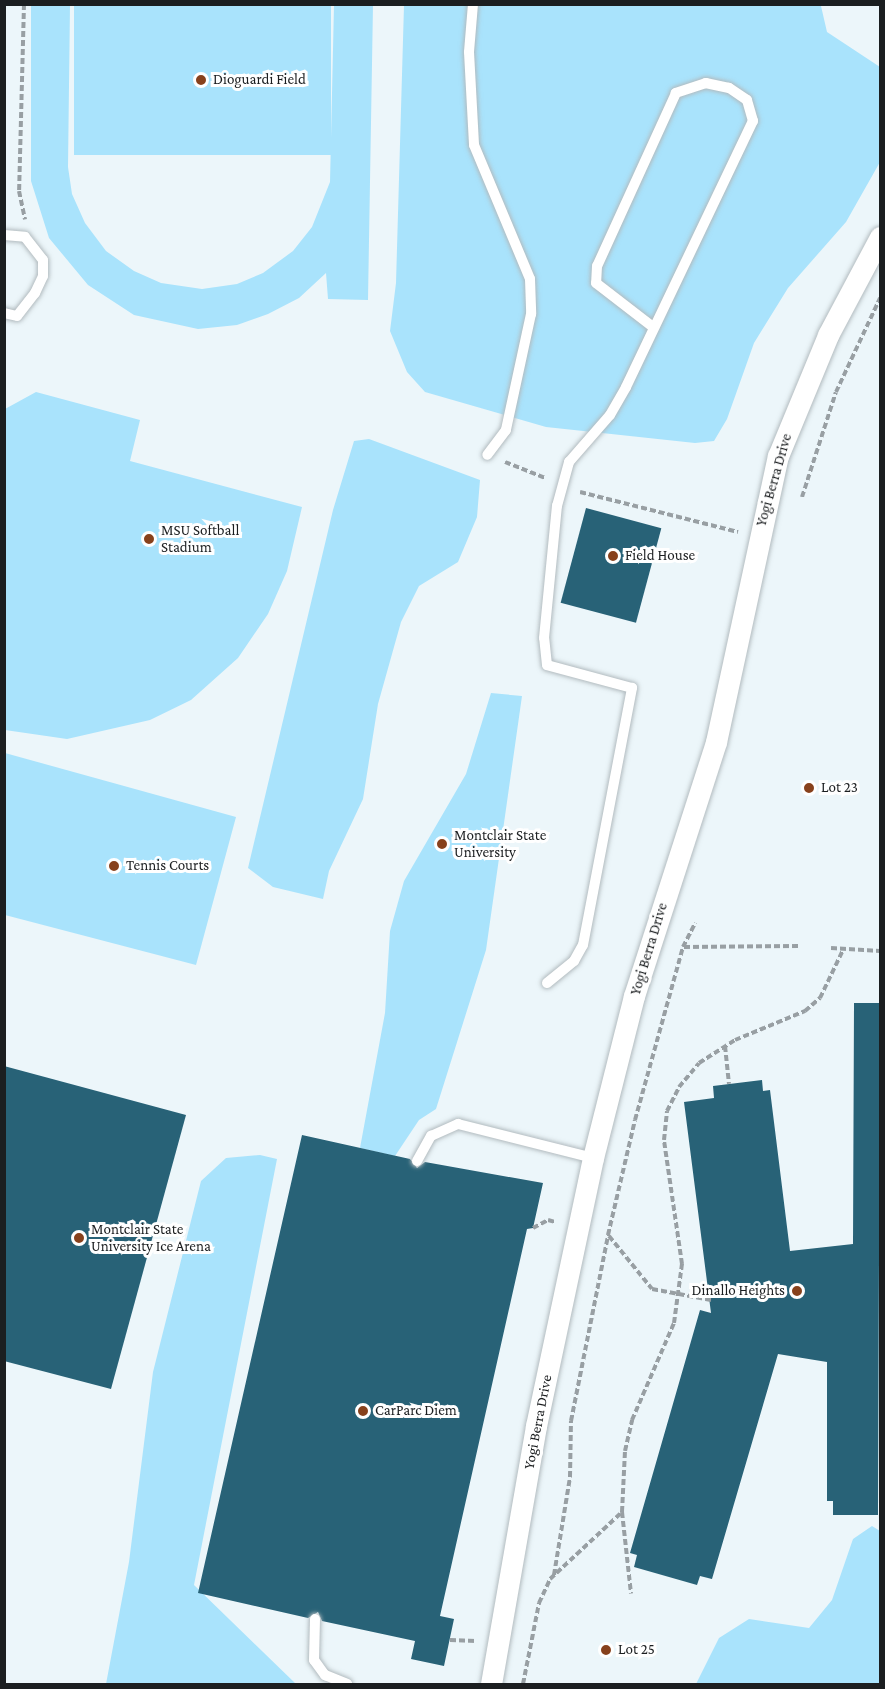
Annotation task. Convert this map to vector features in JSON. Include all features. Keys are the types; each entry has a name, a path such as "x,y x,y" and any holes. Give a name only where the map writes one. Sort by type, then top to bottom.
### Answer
{"street":[{"name":"Yogi Berra Drive","path":"491,1684 536,1426 593,1158 634,996 716,742 778,456 828,335 880,237"}],"lane":[{"path":"473,4 469,52 474,145 530,279 531,314 506,430 488,455"},
{"path":"547,983 574,961 583,945 632,688 547,665 544,638 562,485 569,462 610,415 653,327 753,121 747,100 729,88 706,82 676,93 597,266 596,283 653,327"},
{"path":"4,235 25,237 44,260 43,276 17,316 4,313"},
{"path":"417,1161 431,1136 458,1124 593,1158"},
{"path":"315,1619 314,1660 325,1675 347,1684"}],"path":[{"path":"24,4 19,191 25,237"},
{"path":"802,497 836,392 880,298"},
{"path":"488,455 562,485 742,533"},
{"path":"523,1684 539,1603 554,1575 570,1477 571,1421 608,1235 683,947 694,923"},
{"path":"683,947 800,946"},
{"path":"831,948 880,951"},
{"path":"631,1594 622,1512 625,1451 632,1420 674,1323 681,1294 682,1264 664,1140 667,1111 679,1087 699,1063 725,1046 788,1014 805,1011 820,998 844,948"},
{"path":"725,1046 729,1084"},
{"path":"620,1250 652,1289 711,1300"},
{"path":"554,1575 622,1512"}],"shaded area":[{"path":"31,5 70,5 68,167 72,194 85,223 106,251 134,271 161,283 202,289 237,284 263,273 293,251 312,227 330,182 334,5 373,5 368,300 328,299 326,273 299,298 268,314 237,325 198,329 134,315 88,285 49,238 31,181"},
{"name":"Dioguardi Field","path":"74,5 331,5 331,155 74,155"},
{"path":"404,5 827,5 821,6 827,32 880,67 880,162 846,222 788,288 754,343 727,419 714,441 695,443 546,427 425,392 407,372 390,331 396,283"},
{"name":"MSU Softball Stadium","path":"36,392 140,420 130,461 302,507 287,571 268,614 238,658 191,700 150,720 67,739 5,730 5,409"},
{"path":"369,439 480,480 477,517 458,562 419,586 401,622 378,704 363,799 329,871 323,899 273,887 248,868 333,510 354,441"},
{"path":"491,693 522,696 486,950 436,1109 419,1120 395,1156 360,1148 385,1013 390,931 404,881 466,774"},
{"name":"Tennis Courts","path":"5,753 236,817 196,965 5,915"},
{"path":"260,1155 277,1159 194,1585 296,1684 106,1684 129,1562 153,1372 201,1181 226,1158"},
{"path":"872,1526 880,1531 880,1684 696,1684 719,1638 749,1619 809,1628 832,1600 853,1539"}],"building":[{"name":"Field House","path":"586,508 661,528 636,623 561,603"},
{"name":"Dinallo Heights","path":"854,1003 880,1003 878,1515 833,1515 833,1501 827,1501 827,1362 778,1354 712,1579 700,1576 697,1585 634,1567 637,1555 630,1553 700,1310 711,1313 684,1102 714,1098 713,1086 762,1080 763,1091 770,1090 790,1251 853,1244"},
{"name":"Montclair State University Ice Arena","path":"4,1066 186,1115 111,1389 4,1361"},
{"name":"CarParc Diem","path":"302,1135 410,1159 417,1168 425,1162 543,1183 533,1228 527,1229 440,1616 454,1619 444,1666 411,1659 415,1641 322,1621 318,1612 308,1618 198,1593"}],"place":[{"name":"Dioguardi Field","path":"201,80"},
{"name":"MSU Softball Stadium","path":"149,539"},
{"name":"Field House","path":"613,556"},
{"name":"Lot 23","path":"809,788"},
{"name":"Montclair State University","path":"442,844"},
{"name":"Tennis Courts","path":"114,866"},
{"name":"Montclair State University Ice Arena","path":"79,1238"},
{"name":"Dinallo Heights","path":"797,1291"},
{"name":"CarParc Diem","path":"363,1411"},
{"name":"Lot 25","path":"606,1650"}]}
